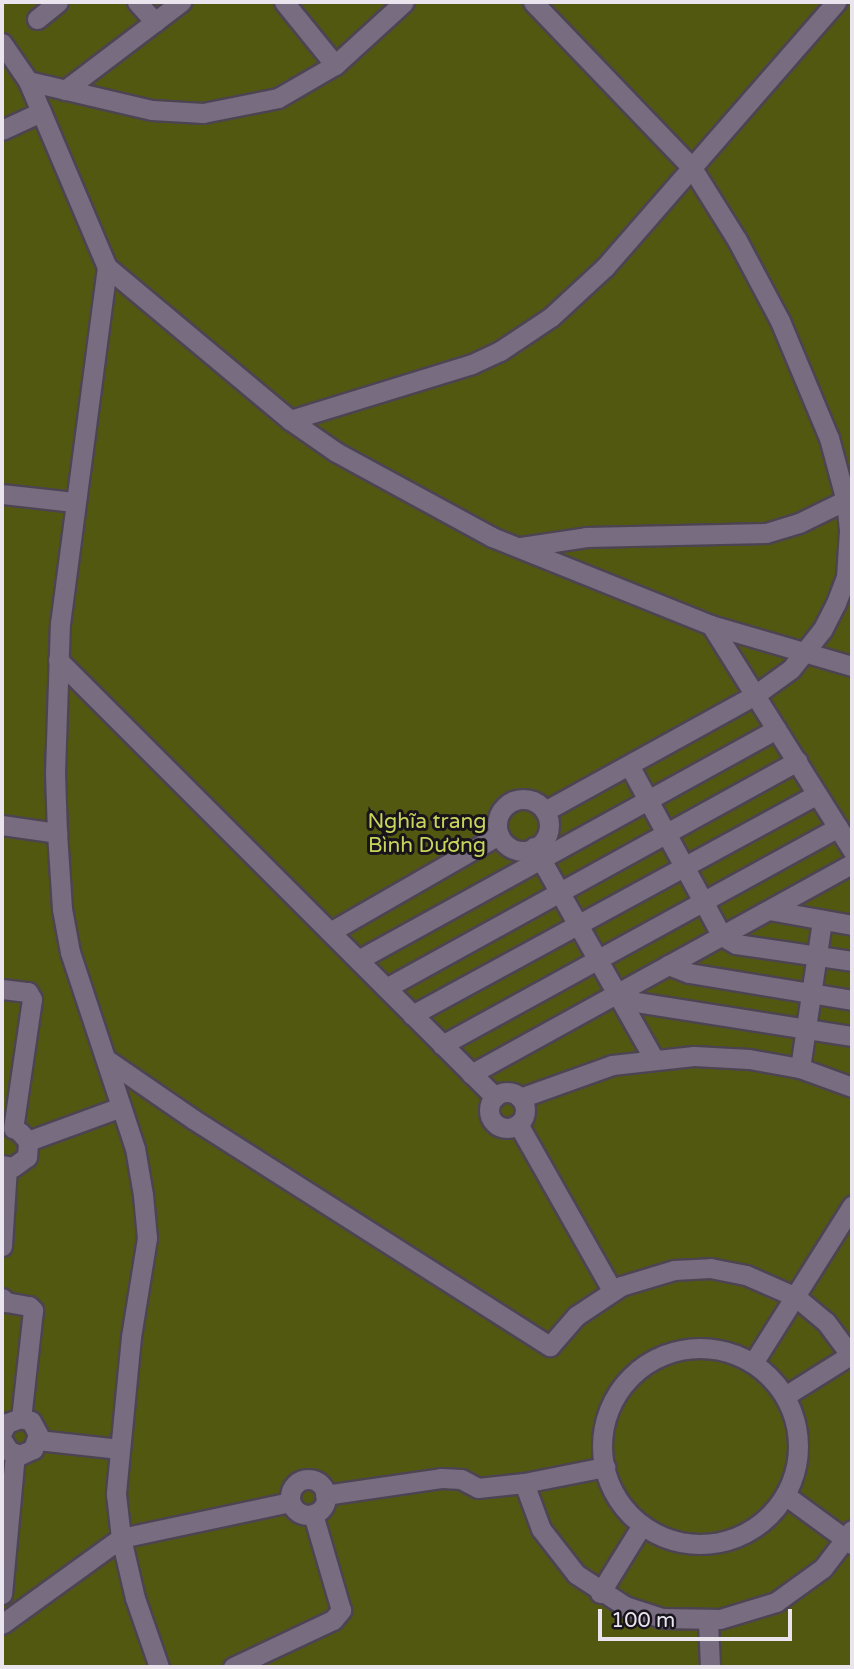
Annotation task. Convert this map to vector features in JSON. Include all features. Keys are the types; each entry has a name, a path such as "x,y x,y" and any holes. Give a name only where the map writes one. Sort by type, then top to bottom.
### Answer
{"street":[{"path":"37,19 58,2"},
{"path":"137,2 155,22"},
{"path":"65,90 181,2"},
{"path":"285,2 335,65"},
{"path":"28,81 152,110 203,113 278,98 335,65 404,2"},
{"path":"533,2 691,168 737,240 780,321 829,438 849,499 846,577 836,603 805,653 772,684 755,695 545,811"},
{"path":"290,420 472,364 500,351 551,317 605,267 836,2"},
{"path":"848,2 852,6"},
{"path":"2,43 28,81 107,267 290,420 336,452 492,537 711,625 852,666"},
{"path":"2,130 41,112"},
{"path":"107,267 74,502 58,660 57,833 62,909 70,952 135,1148 147,1238 131,1337 116,1493 121,1538 135,1598 159,1667"},
{"path":"2,494 74,502"},
{"path":"520,547 586,537 766,533 799,523 849,499"},
{"path":"711,625 852,850"},
{"path":"58,660 495,1097"},
{"path":"358,960 537,853 648,800 777,729"},
{"path":"386,988 797,761"},
{"path":"629,765 722,936 736,944 852,961"},
{"path":"412,1015 817,793"},
{"path":"537,853 515,849 499,835 499,813 510,802 525,799 545,811"},
{"path":"545,811 547,831 537,853 595,960 654,1059"},
{"path":"2,825 57,833"},
{"path":"442,1045 838,827"},
{"path":"330,932 499,835"},
{"path":"471,1074 852,864"},
{"path":"769,910 852,925"},
{"path":"800,1068 822,920"},
{"path":"668,965 689,973 852,1000"},
{"path":"2,989 28,992 32,999 14,1134 29,1151 24,1161 5,1166 2,1246"},
{"path":"615,995 630,1001 852,1036"},
{"path":"520,1098 585,1073 654,1059 722,1057 800,1068 852,1087"},
{"path":"106,1059 192,1119 550,1346 576,1316 612,1290 656,1273 710,1268 755,1278 796,1297 826,1322 852,1355 785,1396"},
{"path":"509,1093 520,1098 525,1111 518,1124 508,1128 493,1121 489,1110 495,1097 509,1093"},
{"path":"14,1134 121,1107"},
{"path":"518,1124 612,1290"},
{"path":"752,1363 852,1206"},
{"path":"2,1298 6,1302 29,1306 33,1310 21,1418"},
{"path":"694,1348 722,1350 752,1363 770,1377 785,1396 796,1425 798,1453 785,1495 758,1524 720,1541 679,1541 642,1525 622,1504 605,1466 603,1439 609,1412 622,1387 642,1368 666,1354 694,1348"},
{"path":"2,1432 11,1420 21,1418 35,1425 38,1440 29,1452 15,1454 5,1448 2,1440"},
{"path":"38,1440 120,1449"},
{"path":"2,1594 15,1454"},
{"path":"326,1495 441,1478 461,1479 478,1488 524,1483 605,1466"},
{"path":"290,1502 293,1486 302,1480 318,1483 326,1495"},
{"path":"524,1483 533,1511 551,1545 576,1574 600,1593 643,1613 681,1620 708,1621 749,1613 785,1597 809,1581 850,1538 785,1495"},
{"path":"290,1502 302,1514 313,1514 322,1508 326,1495"},
{"path":"2,1624 121,1538 290,1502"},
{"path":"233,1667 333,1620 341,1610 313,1514"},
{"path":"600,1593 642,1525"},
{"path":"708,1621 710,1667"}],"green space":[{"name":"Nghĩa trang Bình Dương","path":"2,2 852,2 852,1667 2,1667"}]}
